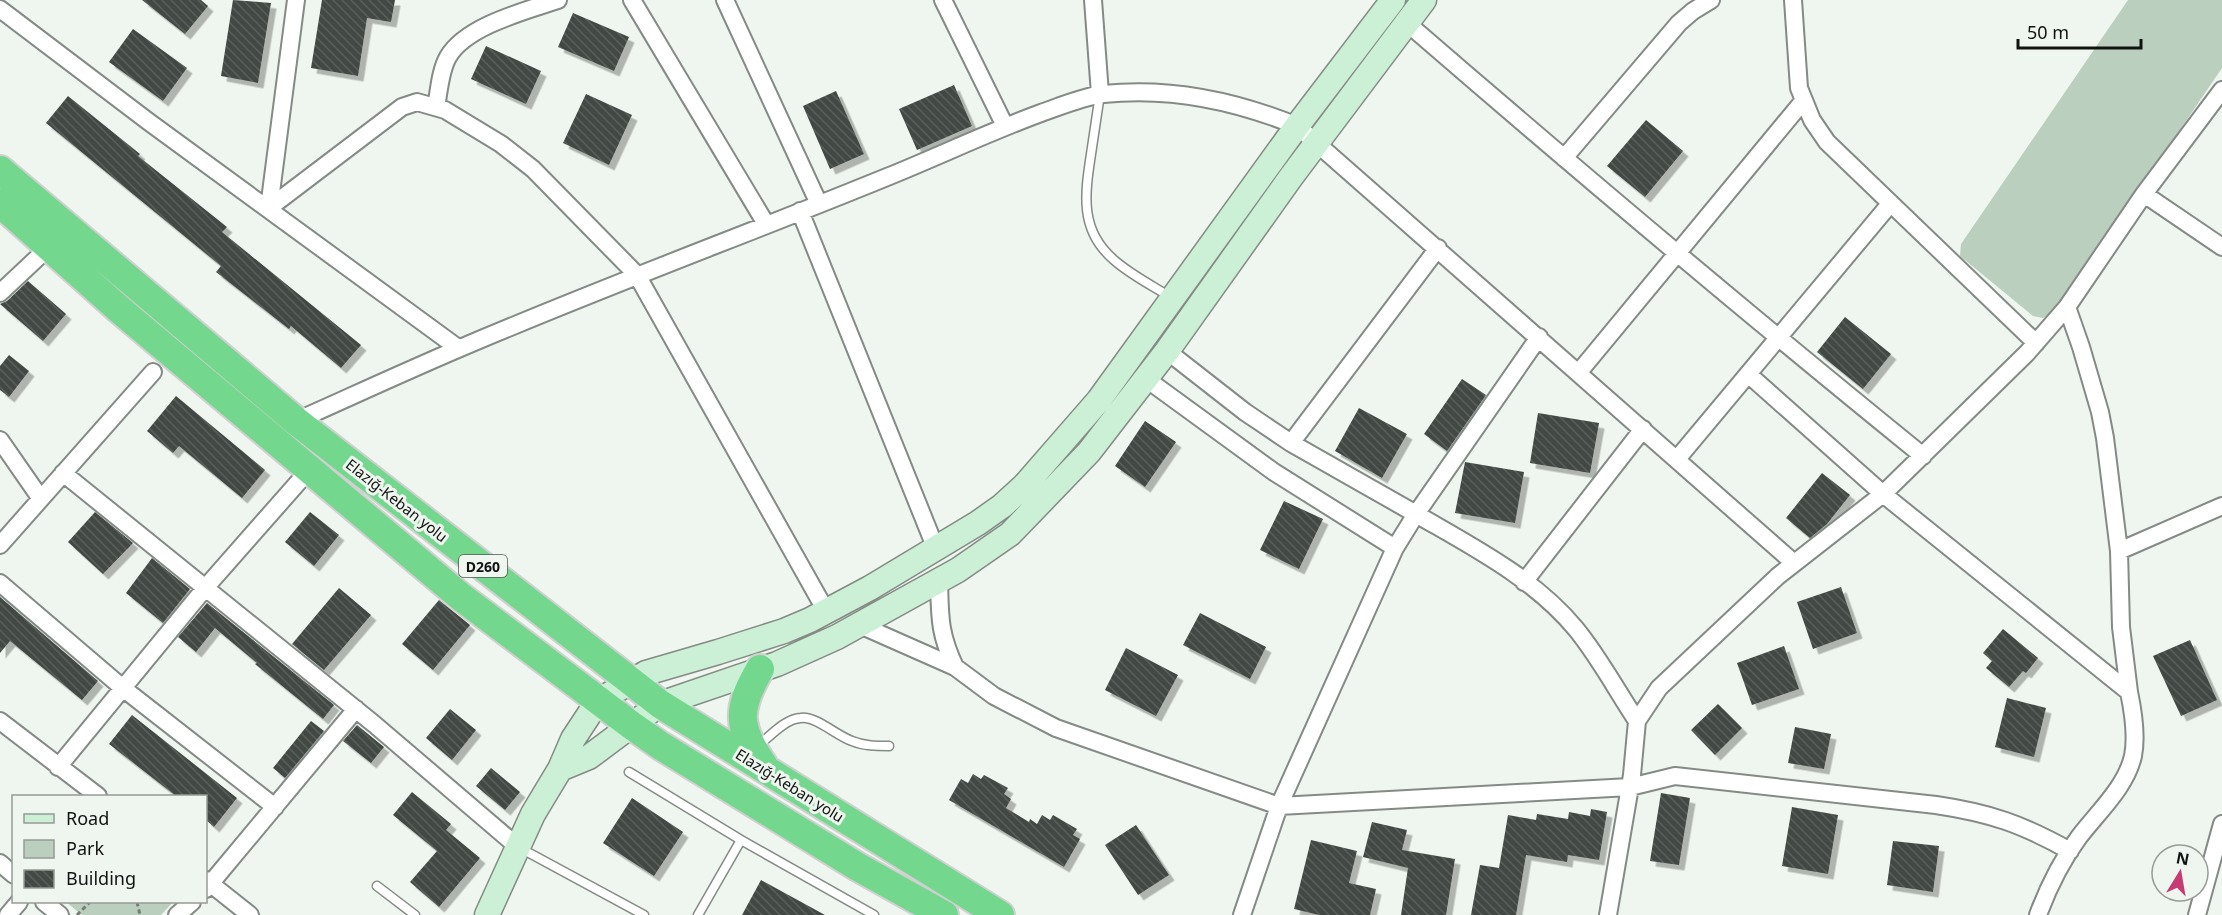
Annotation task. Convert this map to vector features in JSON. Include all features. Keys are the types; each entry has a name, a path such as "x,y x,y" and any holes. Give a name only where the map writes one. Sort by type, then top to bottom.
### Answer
{"highway":[{"name":"Elazığ-Keban yolu","path":"0,170 296,421 660,704 760,760 1000,915"},
{"name":"Elazığ-Keban yolu","path":"0,203 120,310 461,597 598,701 631,725 858,867 944,915"},
{"path":"760,669 746,694 743,722 745,734 760,760"}],"main road":[{"path":"560,769 588,757 660,704 760,669 837,637 939,581 1010,534 1089,452 1167,351 1291,177 1424,0"},
{"path":"487,915 533,814 560,769 573,739 598,701 646,673 784,631 826,611 936,549 1002,506 1045,464 1099,400 1391,1"}],"street":[{"path":"269,208 296,0"},
{"path":"436,107 447,58 460,42 494,24 558,0"},
{"path":"632,0 766,224"},
{"path":"725,0 819,204"},
{"path":"943,0 1005,126"},
{"path":"1093,0 1100,94"},
{"path":"1564,158 1679,23 1693,11 1712,0"},
{"path":"1794,0 1799,88 1812,120 1827,142 2036,343"},
{"path":"0,9 149,122 458,348"},
{"path":"1407,23 1778,338 1923,456"},
{"path":"1608,915 1630,787 1637,721 1659,688 1704,643 1794,563 1883,494 2036,343 2067,306 2144,194 2222,90"},
{"path":"296,421 458,348 819,204 1005,126 1100,94 1144,92 1188,96 1227,102 1266,113 1298,126 1319,142 1794,563"},
{"path":"1579,372 1804,100"},
{"path":"269,208 402,107 417,102 461,118 501,144 533,169 638,275 826,611"},
{"path":"2144,194 2222,247"},
{"path":"1677,459 1890,204"},
{"path":"800,211 936,549"},
{"path":"0,292 50,246"},
{"path":"1291,443 1438,248"},
{"path":"2038,915 2070,851 2125,778 2133,756 2134,735 2121,627 2119,551 2100,412 2067,306"},
{"path":"1242,915 1279,806 1395,548 1416,514 1539,337"},
{"path":"1167,351 1245,412 1291,443 1479,551 1555,606 1576,630 1637,721"},
{"path":"0,545 153,372"},
{"path":"1748,374 1883,494 2129,692"},
{"path":"1145,378 1274,471 1395,548"},
{"path":"1524,582 1643,429"},
{"path":"0,440 41,500"},
{"path":"58,767 206,587 309,470"},
{"path":"63,473 356,709 518,847"},
{"path":"2119,551 2222,506"},
{"path":"939,581 940,623 944,643 955,667"},
{"path":"0,583 124,689 275,807"},
{"path":"860,624 955,667 994,696 1056,728 1279,806 1630,787 1675,776 1975,811 2004,819 2070,851"},
{"path":"250,915 207,884 275,807 356,709"},
{"path":"0,721 97,795"},
{"path":"2198,915 2222,824"},
{"path":"0,863 12,873"},
{"path":"8,915 18,903"},
{"path":"45,903 60,915"},
{"path":"177,915 191,903"}],"lane":[{"path":"1100,94 1085,191 1087,216 1091,228 1105,252 1115,262 1173,298"},
{"path":"760,760 790,721 801,717 811,719 851,741 889,746"},
{"path":"629,772 741,840 874,915"},
{"path":"698,915 741,840"},
{"path":"518,847 644,915"},
{"path":"377,886 415,915"}],"path":[{"path":"77,915 89,903"}],"green space":[{"path":"2128,0 2222,0 2222,68 2056,312 2043,318 2033,316 1960,256 1961,244"},
{"path":"67,903 172,903 161,915 82,915"}],"building":[{"path":"142,0 201,0 208,6 185,34"},
{"path":"233,0 271,3 258,83 221,76"},
{"path":"322,0 395,0 391,22 367,18 358,76 311,68"},
{"path":"573,13 629,37 614,71 558,47"},
{"path":"133,29 187,68 163,101 109,62"},
{"path":"486,46 541,71 526,104 471,79"},
{"path":"954,85 972,126 917,150 899,109"},
{"path":"836,91 864,154 830,169 803,106"},
{"path":"586,94 632,115 609,165 563,143"},
{"path":"68,96 227,227 222,232 361,345 341,368 291,326 289,329 216,272 221,266 46,123"},
{"path":"1646,120 1683,151 1645,197 1607,166"},
{"path":"28,281 66,314 43,341 0,304 7,301"},
{"path":"1845,317 1891,354 1863,389 1817,352"},
{"path":"9,355 29,371 9,397 0,390 0,366"},
{"path":"1462,379 1486,395 1447,451 1424,434"},
{"path":"176,396 265,470 242,498 179,446 173,453 147,431"},
{"path":"1359,408 1407,434 1382,478 1335,451"},
{"path":"1538,413 1599,423 1590,473 1530,463"},
{"path":"1145,421 1176,442 1145,487 1115,466"},
{"path":"1465,462 1524,472 1515,523 1455,513"},
{"path":"1822,473 1850,495 1827,524 1810,538 1786,518"},
{"path":"1284,501 1323,519 1299,569 1260,550"},
{"path":"95,512 133,543 103,574 68,542"},
{"path":"310,512 339,535 314,566 285,542"},
{"path":"152,558 190,589 163,623 126,593"},
{"path":"1841,587 1857,633 1813,649 1797,602"},
{"path":"339,588 371,615 324,670 292,644"},
{"path":"0,597 98,681 82,700 10,641 0,653"},
{"path":"439,600 470,625 433,670 402,644"},
{"path":"207,603 334,705 323,719 215,628 196,652 178,637"},
{"path":"1200,613 1266,647 1250,679 1183,645"},
{"path":"2003,629 2038,658 2026,673 2023,671 2009,687 1986,668 1992,661 1983,653"},
{"path":"2190,640 2217,700 2181,716 2153,656"},
{"path":"1784,646 1799,689 1752,705 1737,663"},
{"path":"1126,648 1178,675 1156,716 1105,690"},
{"path":"2007,698 2046,708 2034,757 1995,747"},
{"path":"1718,704 1742,728 1715,755 1691,730"},
{"path":"450,709 476,730 452,760 426,738"},
{"path":"132,715 237,798 214,827 207,821 207,795 175,795 109,744"},
{"path":"311,721 324,731 285,778 273,768"},
{"path":"357,725 384,747 371,763 343,741"},
{"path":"1795,727 1831,734 1824,769 1788,763"},
{"path":"491,768 520,792 505,810 476,786"},
{"path":"973,774 981,779 984,775 1008,788 1004,794 1011,799 1006,808 1029,822 1030,819 1037,824 1042,815 1050,820 1053,815 1077,829 1073,835 1080,839 1064,867 949,800 961,779 968,783"},
{"path":"412,792 451,824 446,830 480,858 439,907 410,882 437,851 393,815"},
{"path":"1661,793 1690,798 1679,865 1650,861"},
{"path":"632,798 683,832 654,876 603,843"},
{"path":"1792,807 1838,815 1828,874 1782,866"},
{"path":"1591,809 1607,812 1599,860 1568,855 1567,862 1526,855 1516,915 1471,915 1480,865 1499,868 1508,815 1536,820 1537,814 1568,819 1569,812 1590,816"},
{"path":"1372,822 1407,830 1402,850 1455,859 1446,915 1401,915 1408,868 1363,857"},
{"path":"1136,825 1169,875 1138,895 1105,845"},
{"path":"1311,840 1357,851 1349,883 1376,889 1370,915 1319,915 1294,909"},
{"path":"1893,841 1939,846 1933,892 1887,885"},
{"path":"761,880 825,915 742,915"}]}
